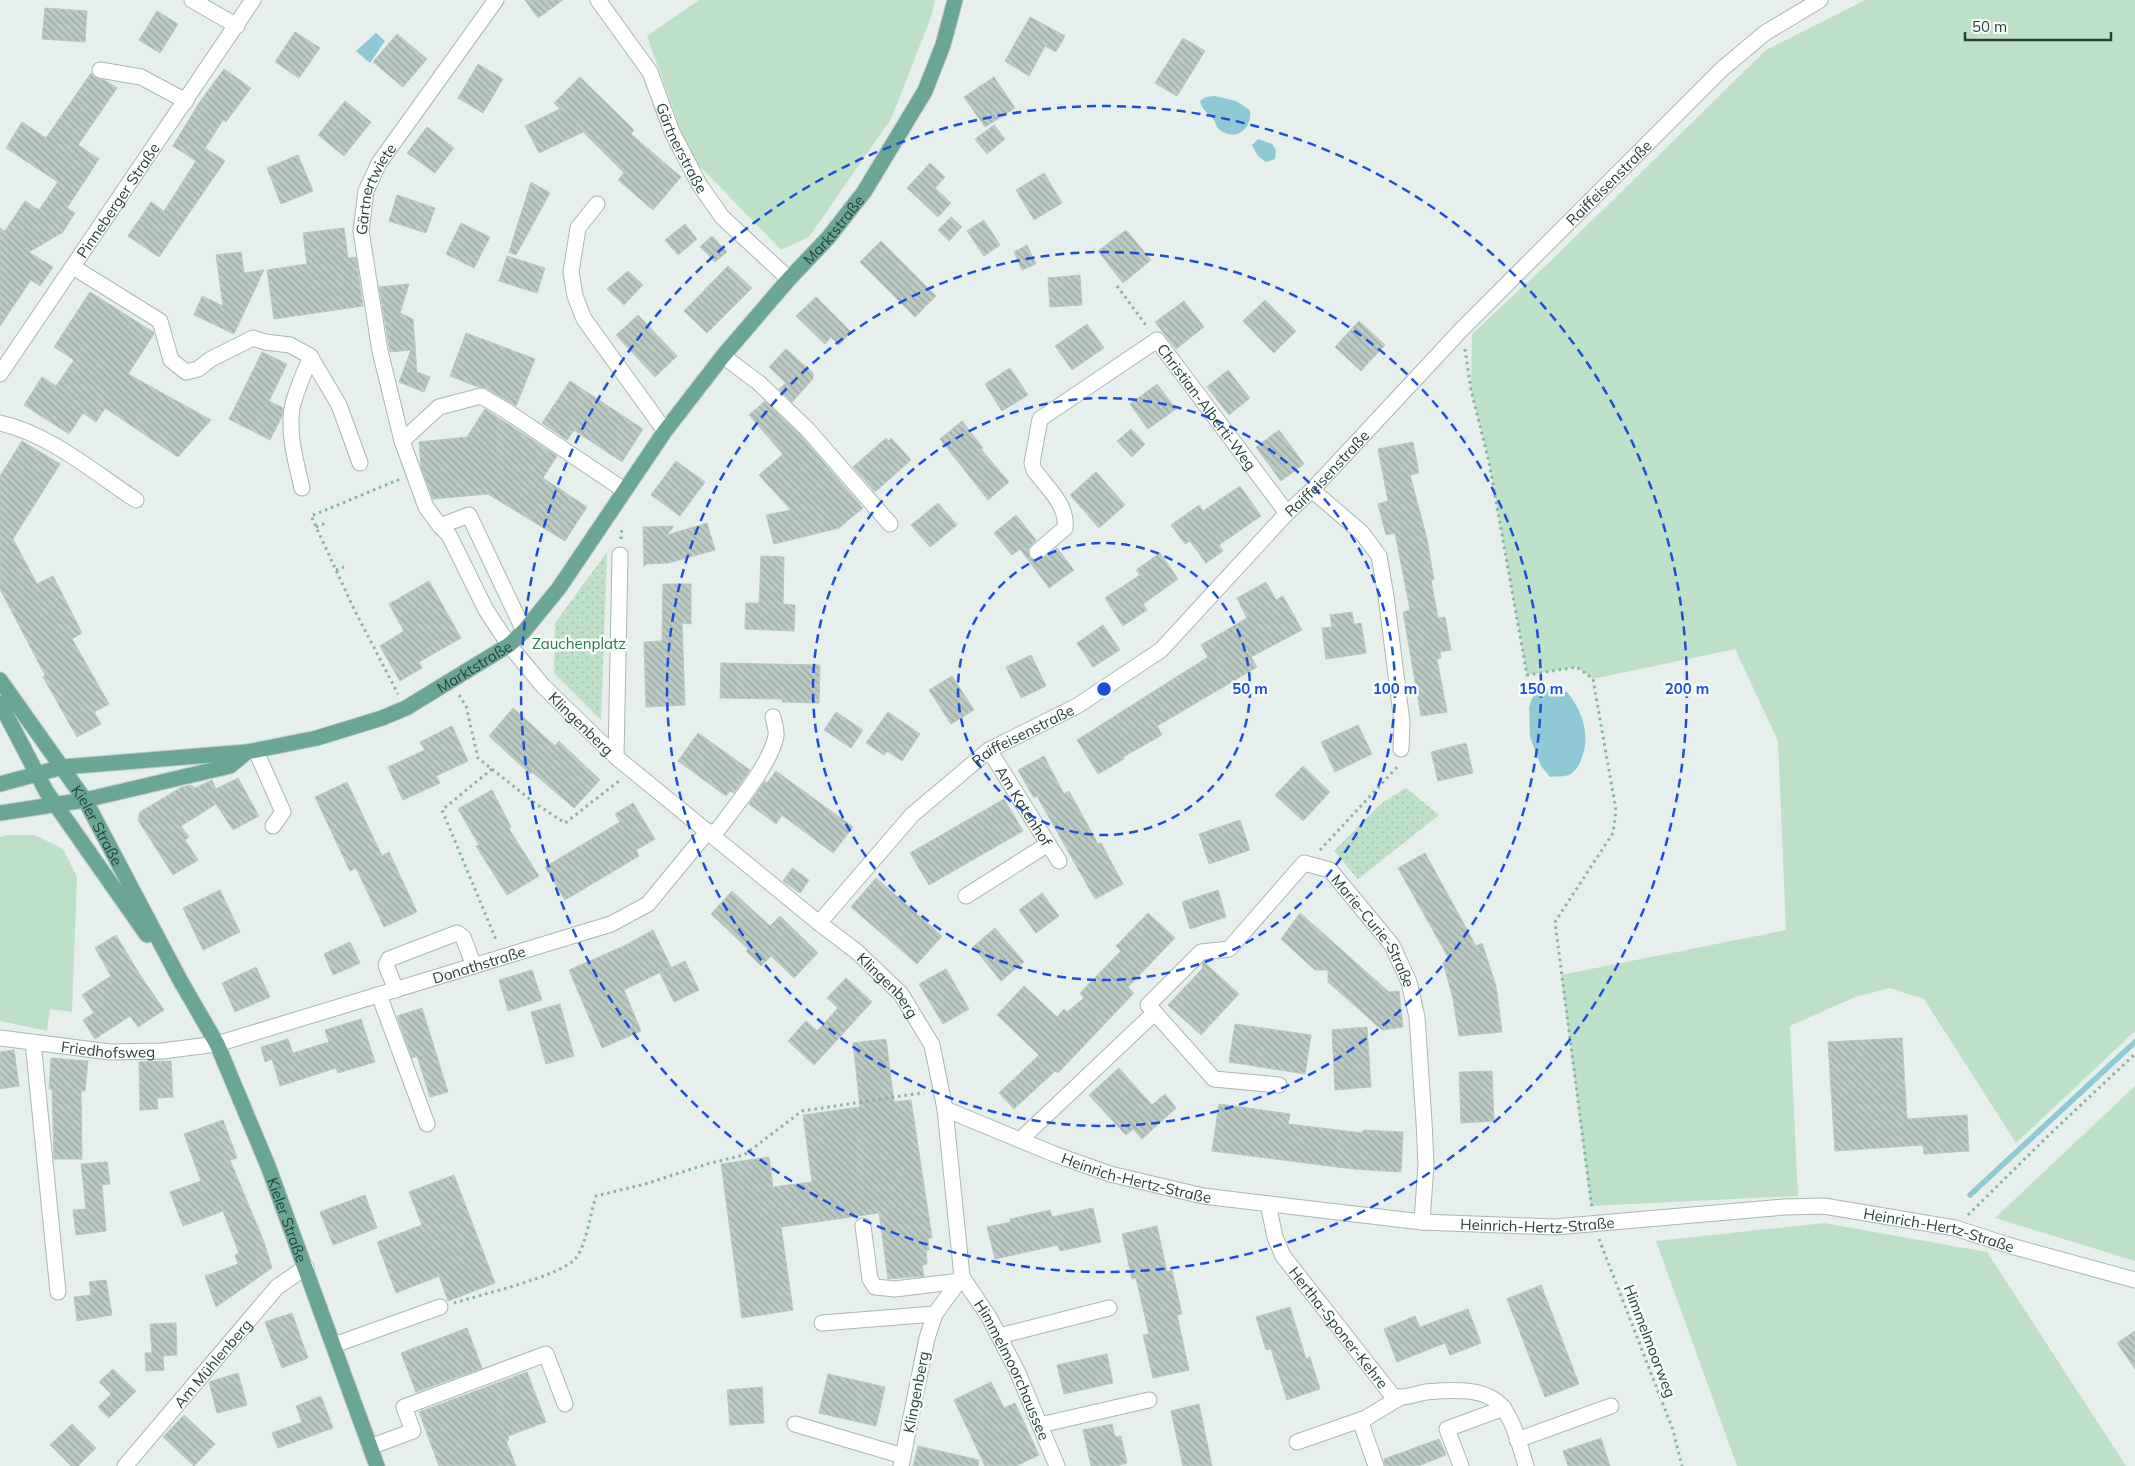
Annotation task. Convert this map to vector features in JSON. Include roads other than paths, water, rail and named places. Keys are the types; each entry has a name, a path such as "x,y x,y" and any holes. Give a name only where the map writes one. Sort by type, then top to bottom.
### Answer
{"main road":[{"name":"Marktstraße","path":"0,784 63,767 251,751 317,738 406,708 509,645 524,631 559,588 665,431 722,356 789,279 828,238 864,192 925,91 943,45 955,0"},
{"name":"Kieler Straße","path":"0,680 85,800 180,980 217,1044 258,1142 306,1267 377,1466"},
{"name":"Kieler Straße","path":"0,703 36,773 55,805 180,980"},
{"name":"Marktstraße","path":"0,813 85,800 230,766 251,751"}],"street":[{"path":"192,0 237,26"},
{"name":"Pinneberger Straße","path":"0,374 253,0"},
{"name":"Gärtnertwiete","path":"440,526 426,507 402,441 380,351 361,231 366,190 379,163 496,0"},
{"name":"Gärtnerstraße","path":"598,0 650,72 672,132 699,184 722,217 789,279"},
{"name":"Raiffeisenstraße","path":"819,923 912,816 989,750 1077,706 1161,650 1287,513 1312,490 1462,328 1722,69 1765,33 1820,0"},
{"path":"100,70 140,77 186,101"},
{"path":"597,204 578,228 571,272 575,296 584,319 665,431"},
{"path":"73,267 160,322 171,360 186,372 198,369 211,359 253,338 264,342 290,346 311,357 339,405 360,463"},
{"name":"Christian-Alberti-Weg","path":"1037,552 1065,528 1066,519 1064,510 1034,470 1032,463 1040,418 1157,340 1287,513"},
{"path":"722,356 759,383 808,430 890,524"},
{"path":"302,488 292,444 292,409 297,389 311,357"},
{"path":"402,441 439,408 482,396 624,490"},
{"path":"0,423 18,427 60,450 136,500"},
{"path":"1312,490 1362,533 1378,556 1386,596 1402,722 1401,749"},
{"path":"440,526 469,515 524,631"},
{"name":"Klingenberg","path":"440,526 448,535 486,610 509,645 543,686 616,757 819,923 856,950 901,994 932,1045 945,1109 961,1279 935,1314 927,1338 902,1461"},
{"path":"616,757 620,555"},
{"name":"Donathstraße","path":"217,1044 611,924 648,904 752,782 772,750 777,734 773,717"},
{"name":"Am Katenhof","path":"989,750 1059,861"},
{"path":"251,751 283,812 273,826"},
{"path":"966,896 1048,844"},
{"name":"Marie-Curie-Straße","path":"1279,1085 1214,1079 1148,1005 1201,952 1229,949 1304,863 1330,870 1392,945 1409,982 1417,1017 1424,1122 1426,1164 1422,1222"},
{"path":"396,990 386,965 389,959 457,933 463,937 474,966"},
{"path":"379,995 427,1124"},
{"path":"1020,1140 1150,1017"},
{"name":"Friedhofsweg","path":"0,1038 110,1052 162,1051 217,1044"},
{"path":"33,1042 58,1292"},
{"name":"Heinrich-Hertz-Straße","path":"945,1109 1110,1174 1203,1196 1422,1222 1555,1227 1784,1207 1824,1206 1955,1228 2011,1246 2135,1280"},
{"name":"Hertha-Sponer-Kehre","path":"1268,1204 1275,1237 1283,1256 1383,1386 1392,1395 1399,1398 1426,1392 1472,1392 1487,1396 1504,1408"},
{"path":"863,1226 870,1279 875,1287 885,1289 901,1288 961,1279"},
{"name":"Am Mühlenberg","path":"125,1466 277,1287 306,1267"},
{"name":"Himmelmoorchaussee","path":"961,1279 989,1317 1018,1373 1057,1466"},
{"path":"334,1344 440,1307"},
{"path":"999,1336 1108,1308"},
{"path":"822,1323 935,1314"},
{"path":"370,1446 413,1431 404,1407 546,1354 565,1404"},
{"path":"1296,1442 1360,1420 1399,1398"},
{"path":"1040,1425 1149,1400"},
{"path":"1518,1440 1611,1406"},
{"path":"1461,1466 1447,1429 1504,1408 1518,1440 1526,1466"},
{"path":"1360,1420 1376,1466"},
{"path":"795,1424 902,1461"}],"water":[{"path":"376,33 385,41 370,63 356,51"},
{"path":"1215,96 1236,101 1250,110 1249,122 1242,131 1232,134 1218,128 1214,120 1202,107 1200,101 1206,97"},
{"path":"1258,139 1272,144 1276,150 1275,159 1266,162 1258,156 1252,145"},
{"path":"1545,688 1567,692 1573,699 1584,724 1584,751 1576,769 1567,776 1550,777 1541,766 1530,737 1529,707 1533,696"}],"waterway":[{"path":"1970,1195 2135,1042"}],"park label":[{"name":"Zauchenplatz","path":"579,643"}]}
